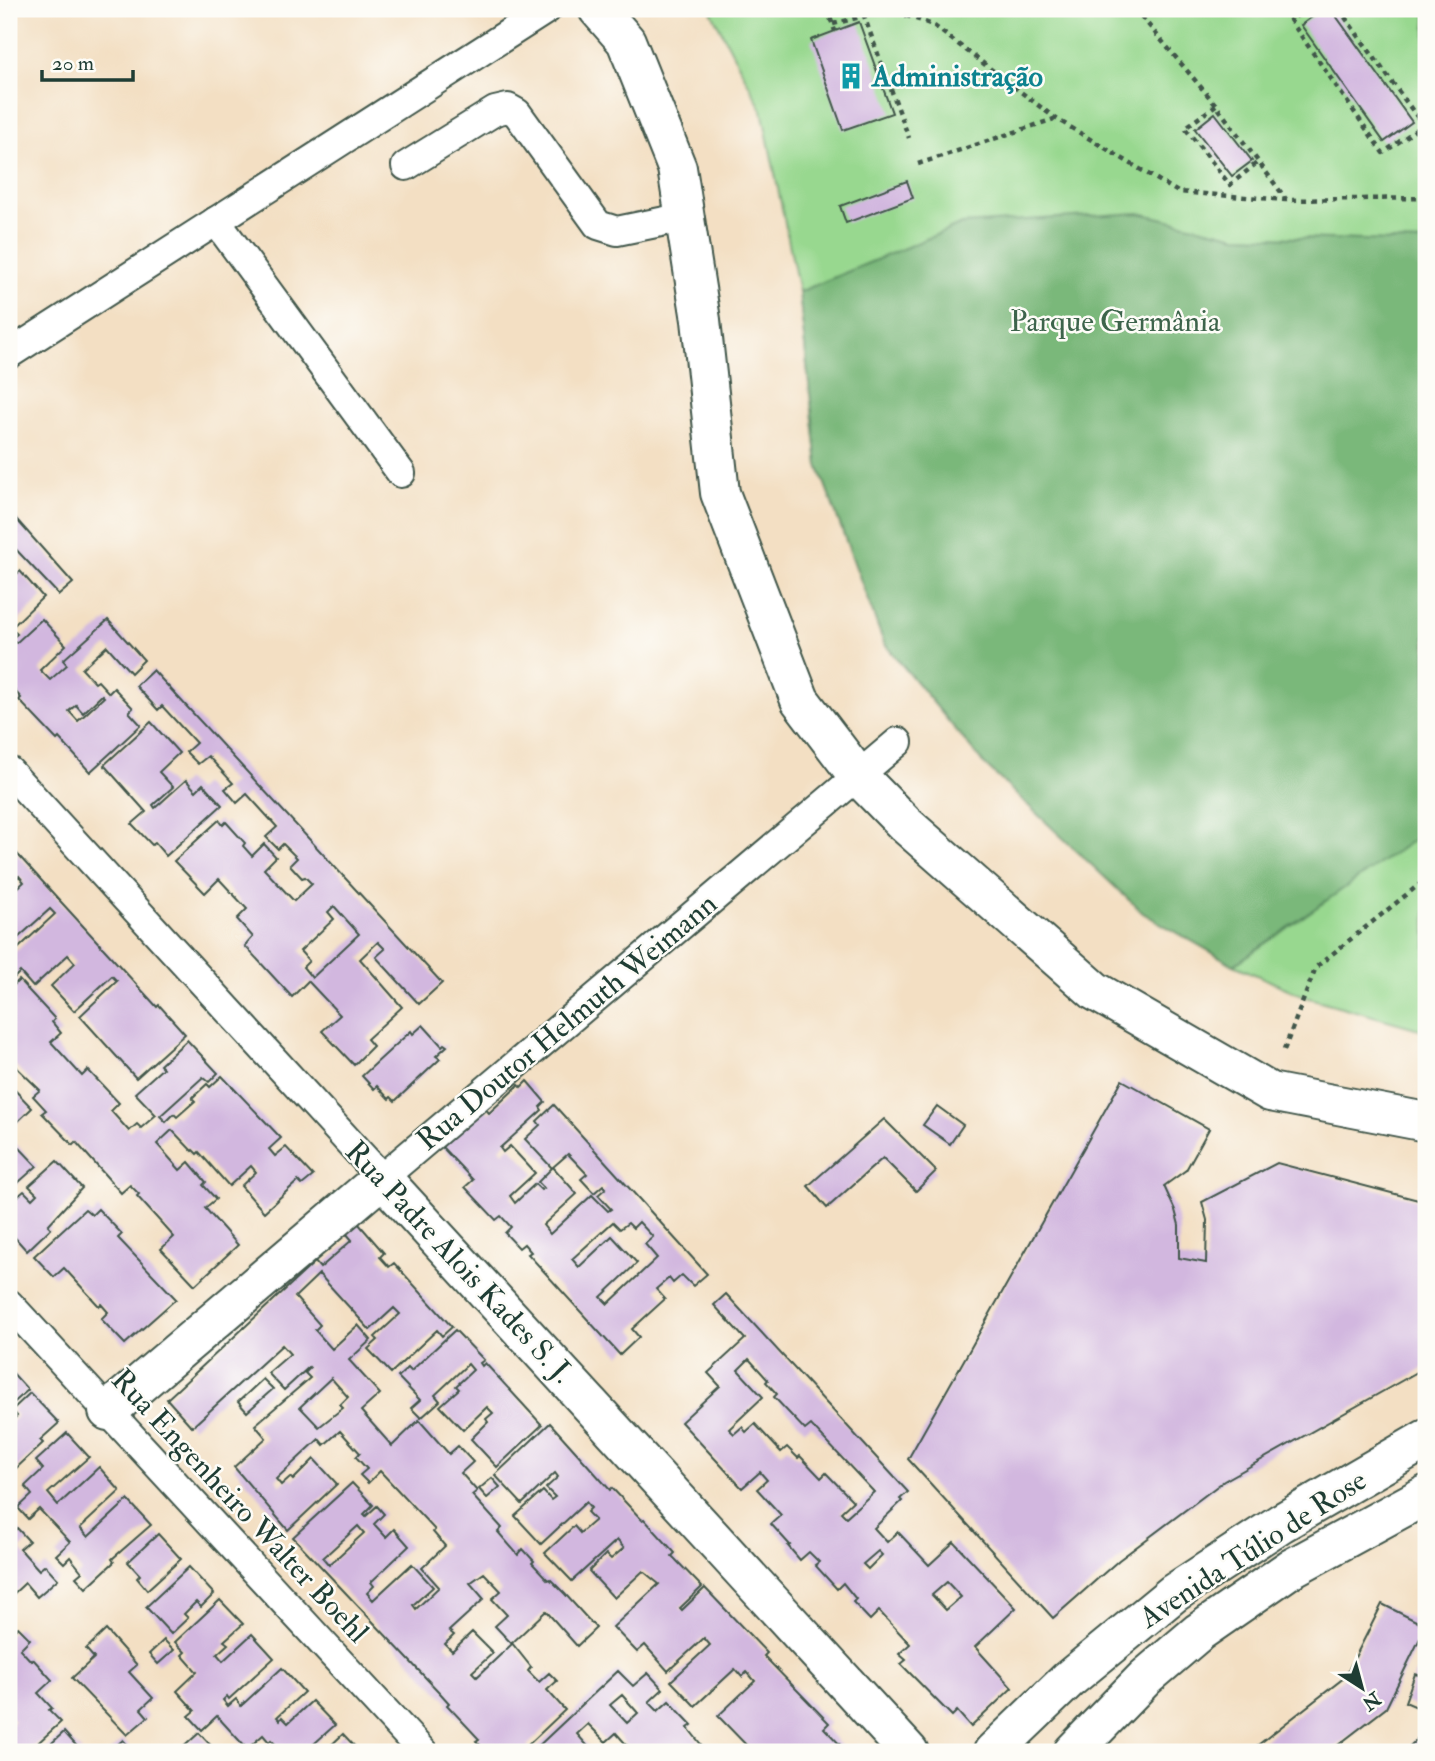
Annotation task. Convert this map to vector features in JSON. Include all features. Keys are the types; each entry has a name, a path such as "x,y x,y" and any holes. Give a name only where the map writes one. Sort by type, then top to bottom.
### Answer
{"street":[{"path":"9,354 547,9"},
{"path":"598,9 626,41 677,168 701,320 720,493 800,700 858,776 905,824 1095,991 1270,1092 1426,1122"},
{"path":"406,166 495,111 508,108 517,113 598,225 617,231 685,217"},
{"path":"216,221 401,473"},
{"name":"Rua Doutor Helmuth Weimann","path":"108,1411 898,742"},
{"name":"Rua Padre Alois Kades S. J.","path":"9,771 909,1752"},
{"name":"Rua Engenheiro Walter Boehl","path":"9,1304 423,1752"},
{"name":"Avenida Túlio de Rose","path":"993,1752 1068,1681 1174,1593 1281,1523 1426,1439"},
{"name":"Avenida Túlio de Rose","path":"1073,1752 1145,1678 1199,1632 1290,1569 1426,1495"},
{"path":"1068,1681 1104,1721"}],"path":[{"path":"827,9 835,31"},
{"path":"887,9 933,26 1055,118 1178,192 1286,200 1426,198"},
{"path":"1135,9 1216,105 1286,200"},
{"path":"1308,9 1290,20 1383,153 1425,127 1339,9"},
{"path":"833,24 864,16 909,138"},
{"path":"1216,105 1185,128 1230,185 1258,162"},
{"path":"918,164 1055,118"},
{"path":"1284,1050 1317,967 1426,879"}],"green space":[{"name":"Parque Germânia","path":"710,9 1426,9 1426,1031 1306,997 1234,965 1143,913 984,764 884,643 818,465 799,292 762,110"},
{"name":"Parque Germânia","path":"1139,213 1237,236 1426,242 1426,831 1234,965 1143,913 984,764 884,643 818,465 799,292 962,224"}],"building":[{"path":"1323,9 1331,9 1412,122 1384,142 1301,25"},
{"name":"Administração","path":"859,22 892,113 843,130 811,40"},
{"path":"1215,113 1252,161 1232,176 1195,129"},
{"path":"907,181 913,198 846,223 840,206"},
{"path":"9,511 73,583 59,595 9,542"},
{"path":"20,571 43,597 11,628 17,634 11,639 16,643 42,619 66,645 40,670 50,680 67,665 63,660 108,620 144,660 131,673 107,646 82,669 109,693 114,688 133,708 129,712 141,725 90,772 19,700 21,698 9,684 9,581","holes":["102,695 104,697 78,721 69,711 76,705 83,713"]},
{"path":"153,670 442,983 419,1004 376,957 385,949 378,942 360,959 402,1007 367,1039 373,1046 354,1065 322,1031 340,1015 308,981 292,997 245,946 253,937 237,919 247,909 219,879 205,893 174,861 219,820 223,825 226,822 245,843 243,846 252,856 264,844 276,857 264,869 294,901 312,884 290,865 297,858 283,844 278,849 266,837 277,827 247,794 237,803 225,789 233,783 208,756 198,764 186,752 196,743 162,706 158,710 136,686","holes":["334,906 359,934 312,978 303,967 309,961 300,951 334,919 328,912"]},
{"path":"151,722 179,753 159,772 173,787 153,805 155,808 186,780 196,791 203,784 222,805 166,856 132,824 146,812 104,765"},
{"path":"9,845 185,1034 136,1078 80,1016 117,981 112,976 74,1011 51,986 75,963 68,955 33,987 20,972 12,980 9,976 9,957 55,914 50,909 9,946 9,902 13,899 10,895 24,882 19,876 9,885"},
{"path":"19,980 55,1019 52,1022 61,1033 51,1042 82,1076 88,1070 119,1103 111,1111 129,1131 137,1124 141,1128 156,1115 135,1093 163,1068 160,1065 187,1040 218,1073 209,1082 203,1077 160,1116 166,1122 174,1114 177,1117 195,1101 192,1098 207,1084 210,1087 222,1076 281,1138 269,1149 275,1156 286,1147 313,1176 302,1185 298,1181 264,1212 241,1186 256,1172 251,1166 229,1186 199,1152 197,1154 192,1151 172,1130 157,1144 180,1170 189,1162 206,1182 203,1185 216,1199 205,1208 238,1245 195,1285 161,1249 174,1237 137,1196 139,1194 130,1185 121,1193 76,1142 73,1145 42,1113 46,1110 33,1096 40,1090 9,1060 9,990"},
{"path":"423,1025 442,1046 447,1046 436,1056 440,1059 395,1101 391,1097 389,1099 377,1086 374,1089 362,1076 411,1031 413,1034"},
{"path":"1122,1080 1209,1129 1186,1170 1164,1186 1179,1225 1179,1258 1206,1263 1207,1220 1202,1202 1277,1163 1426,1202 1426,1367 1224,1481 1119,1560 1053,1618 908,1459"},
{"path":"527,1081 545,1102 540,1107 542,1110 500,1148 503,1152 510,1146 535,1173 510,1196 515,1203 535,1184 541,1190 544,1188 538,1182 552,1168 525,1139 540,1125 537,1121 554,1105 707,1274 693,1286 682,1275 673,1283 669,1278 656,1289 665,1299 632,1329 639,1337 620,1355 528,1254 531,1252 524,1244 519,1248 505,1233 511,1227 501,1216 496,1220 465,1187 473,1180 442,1147 484,1107 489,1113 519,1085 521,1087","holes":["568,1154 587,1174 581,1179 594,1193 603,1185 606,1188 598,1195 611,1209 608,1211 592,1195 550,1234 543,1225 577,1194 553,1167","613,1222 620,1229 628,1223 633,1228 639,1222 653,1237 645,1244 657,1258 608,1304 601,1297 637,1263 612,1236 579,1267 572,1259"]},
{"path":"9,1084 32,1108 9,1130"},
{"path":"937,1106 963,1125 950,1144 923,1125"},
{"path":"884,1119 936,1171 916,1191 883,1158 827,1208 808,1186"},
{"path":"16,1144 37,1166 10,1190 17,1197 24,1191 32,1199 37,1194 29,1186 57,1161 82,1188 48,1225 51,1228 27,1251 9,1231 9,1150"},
{"path":"85,1209 92,1215 98,1209 122,1234 118,1238 176,1299 125,1344 101,1319 108,1312 101,1304 99,1306 64,1268 54,1277 34,1256"},
{"path":"358,1223 384,1253 380,1257 389,1267 394,1263 452,1327 442,1336 437,1330 391,1373 368,1349 378,1340 375,1337 400,1314 394,1308 370,1330 319,1274 295,1297 320,1325 315,1330 332,1349 358,1325 371,1340 349,1360 380,1394 361,1411 392,1446 419,1420 449,1454 458,1446 473,1462 461,1473 477,1491 472,1495 502,1528 498,1532 518,1555 523,1549 534,1561 532,1563 596,1628 577,1646 546,1611 512,1643 531,1667 528,1671 539,1682 549,1673 557,1681 547,1690 565,1710 527,1746 532,1752 487,1752 440,1693 293,1537 352,1483 373,1505 364,1514 366,1516 377,1506 384,1514 374,1524 386,1537 394,1529 409,1546 371,1582 374,1586 367,1593 373,1600 412,1564 433,1587 413,1605 416,1609 439,1587 422,1568 445,1546 433,1532 435,1530 380,1471 368,1483 360,1475 367,1469 356,1457 360,1453 340,1431 324,1445 319,1439 276,1479 281,1485 290,1477 293,1480 314,1459 337,1484 288,1530 234,1467 266,1438 255,1425 310,1378 305,1373 309,1367 284,1390 268,1373 290,1354 282,1345 192,1427 167,1399 315,1262 320,1268 352,1240 346,1233","holes":["331,1378 348,1397 340,1405 343,1408 319,1427 300,1407","358,1526 364,1533 329,1565 323,1558","484,1573 501,1591 492,1599 507,1615 495,1626 512,1644 477,1677 472,1672 493,1653 472,1632 452,1651 445,1644 454,1635 449,1631 484,1599 470,1583"]},
{"path":"726,1294 908,1492 874,1528 887,1542 898,1532 929,1565 954,1542 1016,1608 975,1647 1012,1688 971,1727 957,1711 952,1716 901,1664 906,1660 899,1654 910,1644 879,1611 870,1620 853,1602 856,1599 843,1583 837,1589 815,1565 819,1562 809,1552 800,1560 788,1546 790,1545 771,1524 781,1515 757,1489 767,1480 760,1472 742,1488 681,1422 720,1386 708,1373 745,1339 714,1305","holes":["749,1359 768,1380 766,1382 777,1394 774,1397 805,1430 811,1425 874,1492 846,1517 841,1512 853,1501 826,1473 821,1478 800,1456 798,1458 787,1447 781,1452 755,1424 746,1432 742,1427 734,1434 729,1429 763,1397 738,1370","878,1551 882,1555 868,1569 863,1564","947,1582 961,1597 946,1610 932,1595"]},
{"path":"455,1330 484,1360 480,1363 482,1366 485,1363 542,1425 497,1467 471,1439 493,1413 487,1407 463,1430 440,1406 459,1389 456,1386 473,1370 468,1364 435,1395 440,1401 421,1418 411,1408 420,1400 398,1377 408,1368 411,1371"},
{"path":"9,1369 28,1390 9,1407"},
{"path":"263,1379 273,1389 247,1412 238,1402"},
{"path":"30,1393 59,1423 40,1440 43,1443 9,1475 9,1424 17,1416 12,1410"},
{"path":"550,1423 610,1490 612,1488 642,1520 644,1519 675,1553 672,1556 702,1587 680,1608 682,1610 705,1588 767,1653 764,1656 829,1723 824,1728 847,1752 753,1752 718,1716 755,1681 747,1672 742,1677 735,1669 695,1706 671,1681 710,1645 704,1638 668,1671 645,1645 637,1652 613,1627 659,1584 643,1571 614,1598 589,1571 606,1554 611,1559 624,1548 617,1540 572,1581 545,1553 574,1526 580,1533 595,1520 587,1512 591,1508 586,1502 541,1544 515,1516 543,1491 551,1500 555,1497 546,1488 558,1477 555,1473 522,1504 495,1475"},
{"path":"67,1433 89,1457 48,1493 58,1505 99,1467 120,1491 80,1528 88,1537 128,1500 151,1525 112,1559 114,1562 86,1588 76,1577 82,1572 70,1557 64,1563 56,1555 70,1542 39,1509 28,1519 18,1508 32,1495 25,1486 43,1469 36,1461"},
{"path":"492,1478 500,1487 487,1498 479,1489"},
{"path":"17,1528 29,1541 20,1549 39,1570 45,1565 58,1579 37,1597 25,1583 9,1598 9,1536"},
{"path":"158,1534 181,1559 147,1590 137,1578 140,1575 128,1562"},
{"path":"189,1567 214,1594 201,1607 196,1602 184,1614 188,1618 171,1634 146,1607"},
{"path":"220,1600 243,1624 224,1641 228,1644 217,1654 223,1661 252,1634 274,1658 229,1699 227,1696 223,1700 228,1706 236,1699 241,1706 282,1668 304,1692 277,1717 280,1720 282,1717 288,1723 312,1701 335,1725 305,1752 283,1752 263,1735 247,1749 217,1716 202,1730 189,1716 195,1711 177,1691 197,1672 182,1655 185,1652 175,1642"},
{"path":"1382,1604 1426,1626 1386,1708 1329,1752 1249,1752 1345,1677"},
{"path":"18,1627 30,1639 20,1649 52,1680 38,1693 61,1722 28,1752 9,1752 9,1725 14,1721 9,1716 9,1635"},
{"path":"106,1630 137,1665 129,1672 153,1698 141,1709 148,1717 127,1735 72,1678 94,1658 86,1649"},
{"path":"164,1640 174,1650 158,1664 149,1654"},
{"path":"1426,1664 1426,1711 1405,1702 1415,1674 1422,1676"},
{"path":"618,1671 633,1686 648,1673 663,1689 649,1702 658,1711 669,1701 692,1725 688,1728 707,1752 633,1752 616,1733 606,1742 588,1724 577,1734 593,1752 556,1752 553,1749 550,1752 532,1752","holes":["622,1695 638,1713 627,1723 610,1705"]},
{"path":"64,1732 82,1752 42,1752"},
{"path":"199,1733 217,1752 178,1752"},
{"path":"343,1734 360,1752 324,1752"},
{"path":"1420,1736 1426,1739 1426,1752 1404,1752"},
{"path":"123,1740 134,1752 109,1752"}],"place":[{"name":"Administração","path":"851,76"}]}
